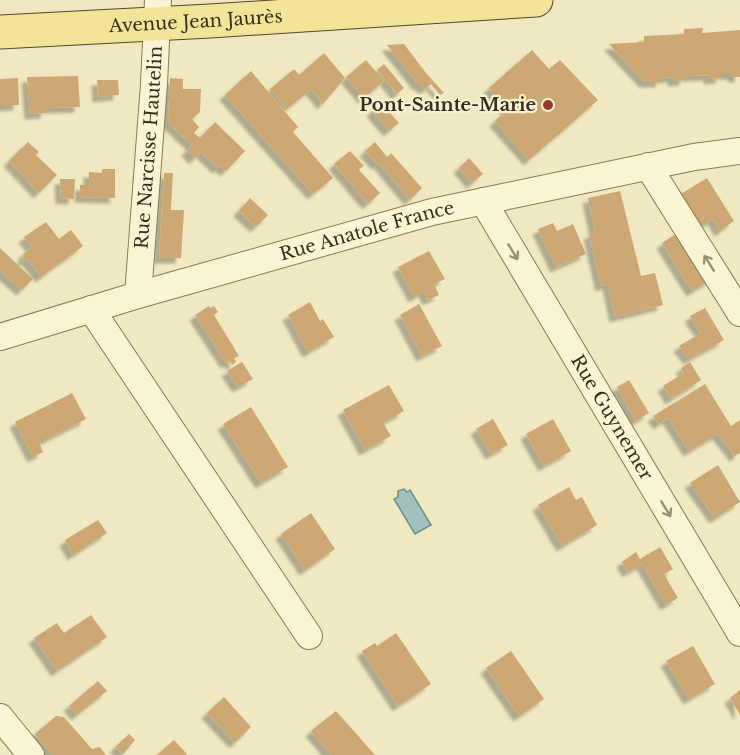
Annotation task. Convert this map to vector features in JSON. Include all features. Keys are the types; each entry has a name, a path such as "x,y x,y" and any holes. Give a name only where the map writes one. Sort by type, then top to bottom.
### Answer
{"main road":[{"name":"Avenue Jean Jaurès","path":"0,32 158,12 536,0"}],"street":[{"name":"Rue Narcisse Hautelin","path":"138,295 158,12"},
{"name":"Rue Anatole France","path":"0,337 138,295 432,212 648,166 740,151"},
{"path":"648,166 740,313"},
{"name":"Rue Guynemer","path":"483,201 740,633"},
{"path":"91,309 309,636"},
{"path":"0,717 31,755"}],"water":[{"path":"404,489 407,492 410,490 431,525 415,534 394,499 398,497 398,491"}],"building":[{"path":"703,28 702,33 740,30 740,77 733,77 733,74 721,74 721,78 709,79 709,75 685,76 685,80 673,81 673,77 661,78 661,82 645,82 609,44 644,42 644,36 684,34 684,29"},
{"path":"404,44 444,93 440,95 431,84 426,89 417,83 387,45"},
{"name":"Pont-Sainte-Marie","path":"532,50 549,69 560,60 598,100 529,160 495,121 507,110 489,88"},
{"path":"324,53 345,78 323,104 311,89 287,109 270,89 294,69 299,75"},
{"path":"366,60 384,81 364,98 346,77"},
{"path":"384,64 404,88 397,94 377,70"},
{"path":"251,71 298,127 293,132 333,178 313,194 225,95"},
{"path":"78,76 80,107 46,108 46,113 30,114 27,77"},
{"path":"18,78 19,105 0,106 0,79"},
{"path":"170,78 183,79 183,89 201,89 200,112 192,119 199,127 194,133 200,138 215,122 245,151 226,171 221,166 218,168 201,152 195,159 187,151 192,145 168,122"},
{"path":"97,80 118,80 119,95 98,97"},
{"path":"381,103 399,123 389,131 372,111"},
{"path":"28,142 39,152 36,155 57,175 39,193 9,161"},
{"path":"375,142 387,157 391,153 422,188 410,200 379,163 377,164 365,151"},
{"path":"350,151 364,166 359,169 360,171 380,193 368,204 334,164"},
{"path":"469,158 483,174 472,183 459,168"},
{"path":"102,169 115,169 115,198 80,197 80,185 89,185 89,172 102,173"},
{"path":"164,173 173,173 171,210 184,210 181,258 159,258"},
{"path":"707,178 734,221 720,231 713,219 696,230 676,197"},
{"path":"60,179 75,179 74,199 61,198"},
{"path":"620,191 641,276 655,273 663,305 615,317 608,284 601,286 589,234 595,232 588,198"},
{"path":"250,198 268,215 256,227 239,211"},
{"path":"46,222 59,239 71,230 83,246 41,277 27,259 24,262 22,258 25,256 23,254 32,247 24,237"},
{"path":"553,223 557,231 573,224 586,254 556,267 538,229"},
{"path":"682,230 712,279 692,291 662,243"},
{"path":"0,248 33,279 22,290 0,271"},
{"path":"429,251 445,279 434,284 439,295 428,300 424,291 414,297 398,267"},
{"path":"310,302 320,321 323,319 334,337 308,352 288,315"},
{"path":"419,304 442,346 422,356 400,315"},
{"path":"209,306 210,308 214,306 218,312 214,315 239,356 234,358 236,362 232,365 230,361 226,363 195,315"},
{"path":"705,308 724,340 689,359 679,346 701,333 690,316"},
{"path":"242,362 253,379 238,387 227,371"},
{"path":"690,362 701,380 671,399 663,386 684,373 681,368"},
{"path":"629,380 649,413 636,421 617,387"},
{"path":"705,384 731,426 740,420 740,453 735,456 718,434 689,451 668,418 659,424 653,416"},
{"path":"389,385 404,411 383,423 391,436 365,450 343,410"},
{"path":"72,393 86,419 39,443 43,452 33,457 15,422"},
{"path":"251,407 288,467 261,483 223,424"},
{"path":"493,419 508,445 491,454 476,429"},
{"path":"553,419 571,451 544,466 526,434"},
{"path":"718,465 740,502 715,518 690,483"},
{"path":"569,487 576,500 582,497 597,525 562,546 538,505"},
{"path":"311,513 335,549 305,570 281,534"},
{"path":"98,520 107,533 73,555 65,540"},
{"path":"660,547 673,569 664,574 678,598 666,605 642,564 628,572 622,562 636,552 640,559"},
{"path":"91,615 107,637 57,671 34,638 57,623 64,633"},
{"path":"396,633 431,684 398,706 362,651 375,643 377,646"},
{"path":"693,646 715,684 689,699 666,661"},
{"path":"511,651 544,699 519,716 486,668"},
{"path":"98,681 107,691 77,715 69,706"},
{"path":"740,690 740,715 730,698"},
{"path":"224,697 251,727 235,743 207,713"},
{"path":"336,711 375,755 331,755 311,731"},
{"path":"56,716 64,717 92,749 100,747 106,755 53,755 35,734"},
{"path":"129,734 135,740 123,754 115,747"},
{"path":"174,740 186,755 157,755"}],"place":[{"name":"Pont-Sainte-Marie","path":"548,105"}]}
